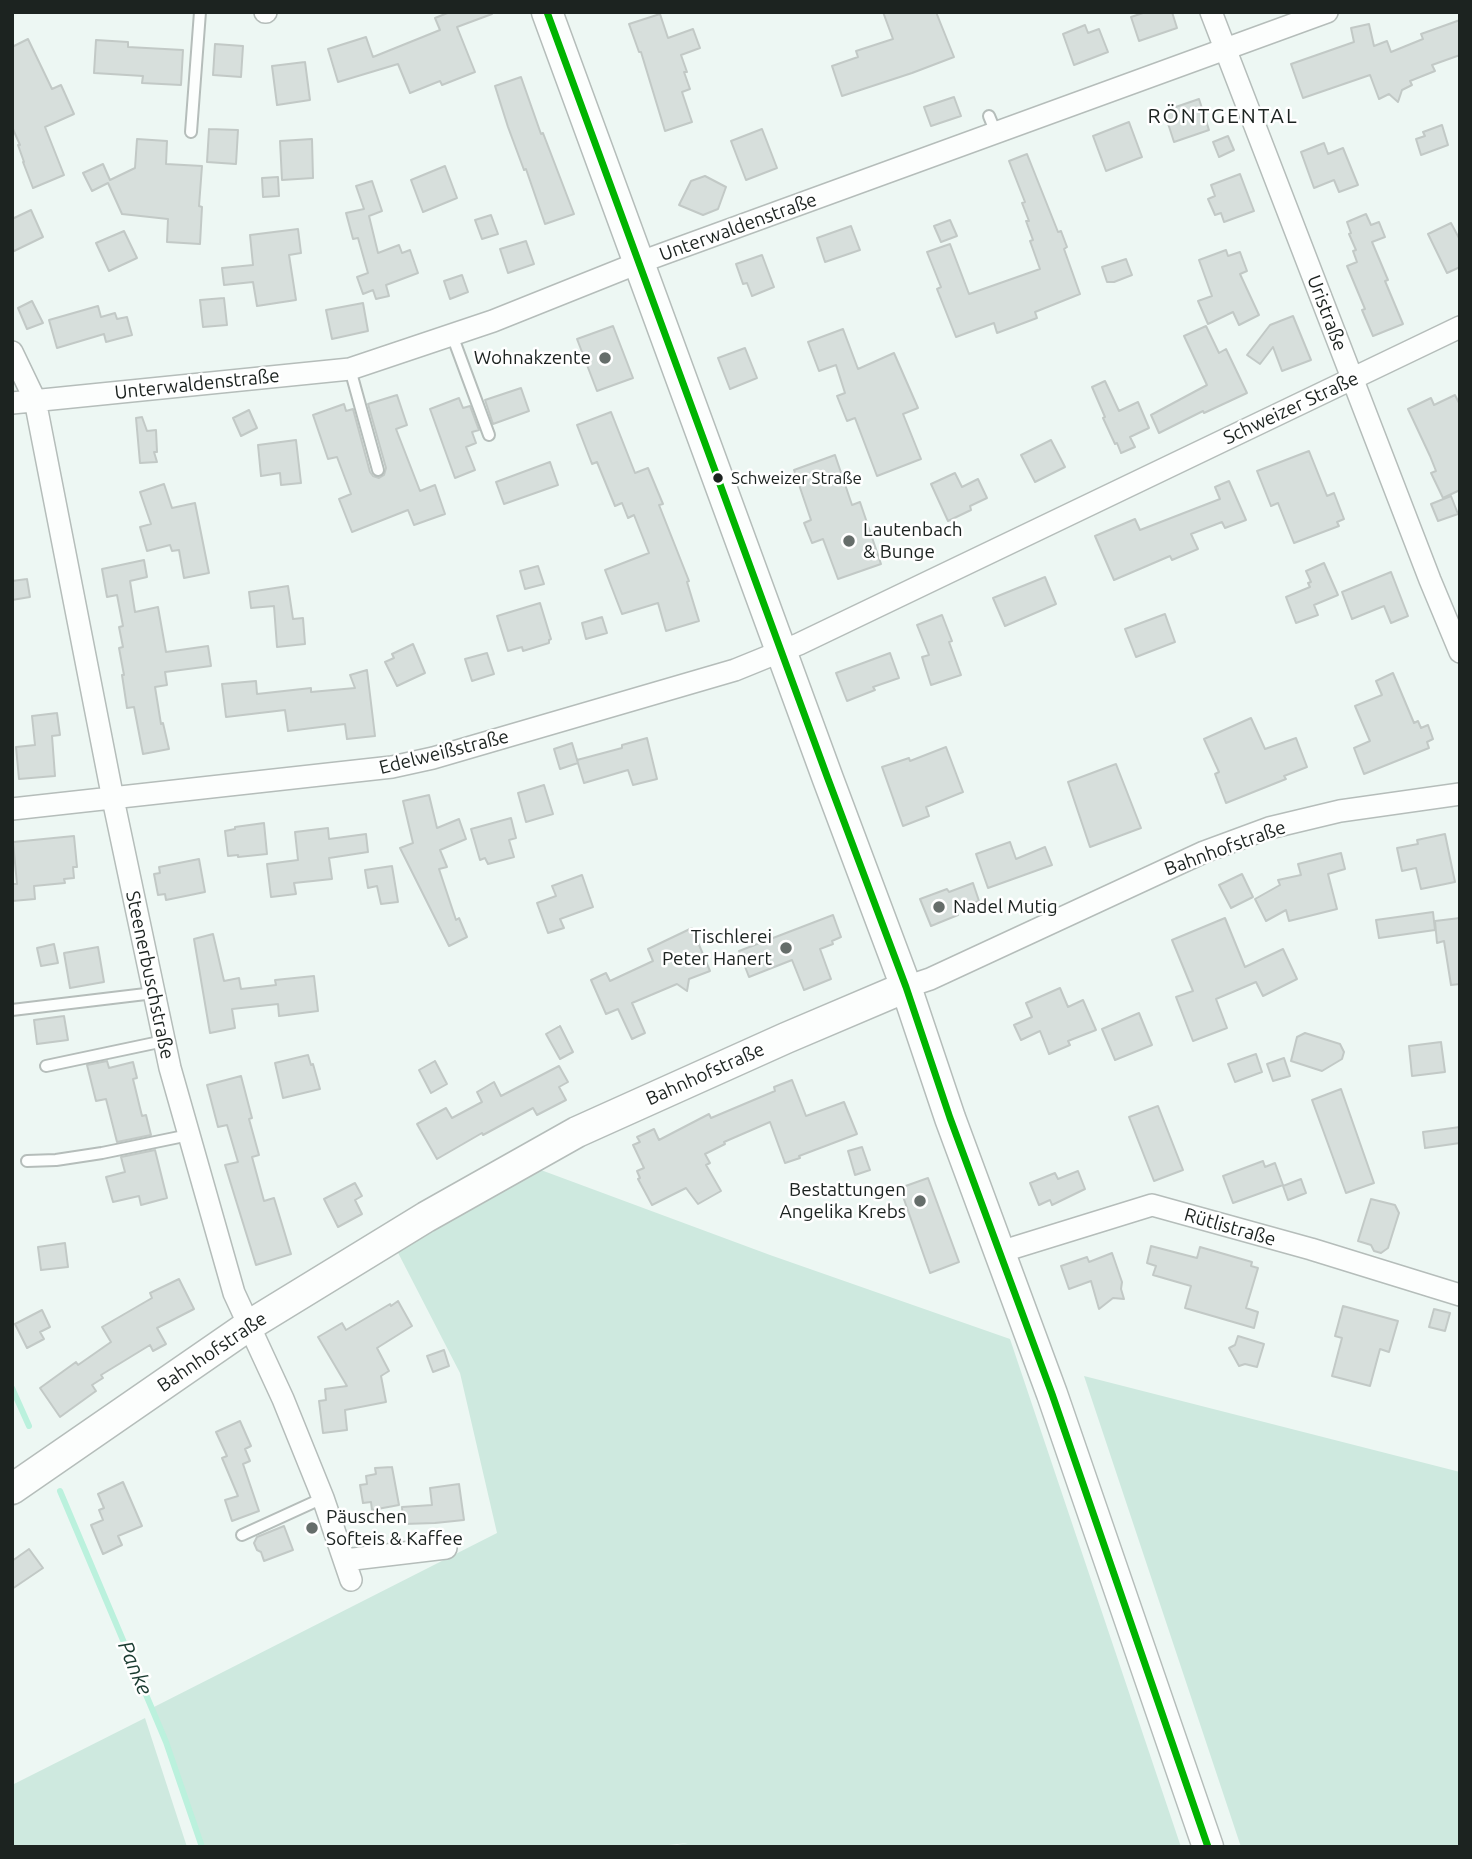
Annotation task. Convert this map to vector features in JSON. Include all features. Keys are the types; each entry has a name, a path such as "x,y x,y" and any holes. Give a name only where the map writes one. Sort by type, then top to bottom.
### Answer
{"main road":[{"path":"547,12 906,987 950,1118 1052,1394 1208,1847"},
{"name":"Bahnhofstraße","path":"12,1489 248,1326 426,1217 577,1132 906,987"}],"street":[{"name":"Uristraße","path":"1211,12 1460,652"},
{"name":"Unterwaldenstraße","path":"12,403 350,369 493,321 993,124 1225,49 1327,12"},
{"name":"Schweizer Straße","path":"782,652 1460,327"},
{"name":"Steenerbuschstraße","path":"12,352 35,400 113,799 170,1068 234,1293 283,1399 323,1497 348,1570 446,1548"},
{"name":"Edelweißstraße","path":"12,809 392,767 423,761 710,677 782,652"},
{"name":"Bahnhofstraße","path":"906,987 930,979 1204,852 1269,828 1340,811 1460,794"},
{"name":"Rütlistraße","path":"1000,1252 1152,1205 1321,1252 1460,1295"}],"lane":[{"path":"191,132 200,12"},
{"path":"452,335 489,435"},
{"path":"350,369 378,471"},
{"path":"12,1010 154,993"},
{"path":"46,1066 164,1041"},
{"path":"27,1161 102,1153 189,1135"},
{"path":"242,1535 323,1497"}],"green space":[{"path":"522,1163 770,1255 1010,1339 1181,1847 665,1847 688,1843 649,1847 201,1847 152,1708 497,1533 460,1373 394,1245"},
{"path":"1084,1376 1460,1472 1460,1847 1241,1847"},
{"path":"145,1718 187,1847 12,1847 12,1785"}],"building":[{"path":"450,12 492,12 457,27 475,72 442,85 440,81 410,93 398,64 338,82 328,49 366,37 373,57 440,30 435,18"},
{"path":"883,12 936,12 954,57 842,96 832,66 858,57 856,51 893,39"},
{"path":"1146,12 1172,12 1177,28 1139,41 1131,17"},
{"path":"660,14 668,38 693,29 700,48 681,55 690,89 682,92 692,122 665,131 641,52 629,24"},
{"path":"1460,20 1460,55 1432,65 1435,71 1410,81 1412,85 1402,90 1398,102 1389,94 1379,99 1370,75 1303,98 1291,64 1354,42 1351,28 1369,24 1374,46 1387,41 1391,52 1423,39 1421,34"},
{"path":"1085,25 1088,33 1099,29 1108,52 1074,65 1063,34"},
{"path":"28,39 52,89 61,85 74,114 45,127 64,175 33,188 12,127 12,47"},
{"path":"96,40 128,42 128,47 183,50 181,85 142,83 143,76 94,73"},
{"path":"215,44 243,46 241,77 213,75"},
{"path":"305,62 310,100 277,105 272,66"},
{"path":"521,77 574,214 545,224 495,86"},
{"path":"954,97 961,116 931,126 924,107"},
{"path":"1199,99 1209,130 1174,142 1164,111"},
{"path":"1129,122 1142,157 1106,171 1093,136"},
{"path":"1442,125 1448,145 1421,155 1416,139 1425,136 1423,132"},
{"path":"209,129 238,130 236,164 207,162"},
{"path":"762,129 777,168 746,180 731,141"},
{"path":"1228,136 1234,150 1219,157 1213,142"},
{"path":"137,139 167,141 166,164 202,166 200,244 167,242 168,219 122,214 108,183 92,191 83,173 103,164 110,180 135,168"},
{"path":"312,139 313,178 282,180 280,141"},
{"path":"1324,143 1328,154 1343,148 1358,185 1339,192 1334,180 1314,188 1301,152"},
{"path":"1027,154 1058,232 1061,231 1067,247 1064,249 1080,294 1035,312 1037,318 997,333 994,323 956,337 937,289 941,287 927,252 950,244 969,294 1040,269 1030,241 1033,240 1026,221 1029,221 1022,203 1025,202 1009,161"},
{"path":"445,166 457,198 423,212 411,180"},
{"path":"1240,174 1254,211 1224,222 1221,213 1215,215 1208,199 1215,196 1211,185"},
{"path":"705,176 726,187 718,209 703,215 679,205 691,181"},
{"path":"278,177 279,196 263,197 262,178"},
{"path":"372,181 382,211 369,216 378,253 399,245 402,253 410,250 418,273 386,285 389,296 376,299 373,290 363,294 357,277 368,273 358,238 353,239 346,213 364,209 356,186"},
{"path":"31,210 43,237 12,252 12,219"},
{"path":"1366,214 1371,225 1379,222 1385,237 1372,242 1403,324 1373,336 1347,266 1357,262 1347,222"},
{"path":"491,215 498,234 482,239 475,220"},
{"path":"950,220 957,236 941,242 934,226"},
{"path":"1451,223 1460,240 1460,267 1447,273 1428,234"},
{"path":"851,226 860,250 825,262 817,238"},
{"path":"298,229 301,253 289,255 296,300 257,306 253,282 224,285 222,268 253,265 250,235"},
{"path":"124,231 137,258 109,271 96,243"},
{"path":"526,241 534,264 508,273 500,249"},
{"path":"1226,250 1228,256 1240,252 1247,271 1240,274 1259,315 1239,325 1233,312 1208,324 1198,301 1212,296 1199,260"},
{"path":"762,255 774,287 752,296 747,283 743,284 736,264"},
{"path":"1126,259 1132,275 1107,282 1102,267"},
{"path":"462,275 468,292 450,299 444,281"},
{"path":"224,298 227,325 203,327 200,300"},
{"path":"32,301 43,323 27,329 18,308"},
{"path":"363,303 368,331 332,339 326,310"},
{"path":"98,306 101,317 115,313 117,319 127,317 132,335 106,342 104,334 57,348 49,320"},
{"path":"1293,316 1311,360 1282,371 1273,347 1260,364 1247,355 1270,325"},
{"name":"Wohnakzente","path":"613,326 633,378 597,391 577,339"},
{"path":"1206,326 1219,353 1226,349 1247,393 1159,433 1151,415 1207,385 1184,336"},
{"path":"843,329 858,369 894,353 918,408 903,414 921,459 877,476 855,418 847,421 837,396 845,393 836,365 819,371 808,342"},
{"path":"745,348 757,378 730,389 718,358"},
{"path":"1105,381 1119,411 1138,402 1149,428 1130,437 1135,447 1121,453 1103,418 1105,417 1092,387"},
{"path":"521,388 529,411 493,424 485,400"},
{"path":"397,395 407,425 396,429 420,491 435,485 445,514 414,525 408,510 352,532 339,499 351,494 337,457 328,459 313,415 344,404 346,411 353,409 370,472 379,478 384,475 386,468 368,404"},
{"path":"1455,395 1460,405 1460,490 1443,498 1431,473 1436,471 1408,409 1431,398 1434,405"},
{"path":"459,398 463,408 470,406 479,430 472,432 476,443 466,447 475,470 455,478 430,409"},
{"path":"249,410 257,428 241,436 233,418"},
{"path":"611,412 635,473 648,468 663,504 659,505 689,581 687,582 699,621 666,631 658,603 622,614 605,570 649,553 634,515 628,518 622,503 615,506 597,462 592,464 577,425"},
{"path":"142,417 147,431 156,430 157,452 154,452 157,462 140,463 136,418"},
{"path":"296,440 301,483 281,485 280,473 261,476 258,445"},
{"path":"1051,440 1065,467 1035,482 1021,455"},
{"path":"1309,451 1327,496 1334,493 1344,519 1337,522 1339,526 1294,543 1278,503 1271,506 1257,471"},
{"path":"835,455 852,505 860,502 881,564 838,579 823,539 812,543 804,523 811,520 794,470"},
{"path":"550,462 558,485 504,504 496,482"},
{"path":"955,473 962,487 978,479 987,498 970,506 971,510 948,521 931,484"},
{"path":"1229,481 1246,520 1225,528 1222,522 1191,534 1198,549 1172,560 1170,556 1114,580 1095,536 1135,519 1140,530 1220,499 1215,487"},
{"path":"164,484 172,508 195,503 209,573 184,578 179,550 172,551 170,545 147,551 140,527 151,524 140,492"},
{"path":"1451,496 1458,514 1438,521 1431,504"},
{"path":"144,560 147,577 130,581 135,612 158,607 166,652 208,646 211,666 165,672 167,685 155,687 161,724 163,723 169,749 143,754 134,707 127,708 119,648 123,647 119,627 123,626 117,595 107,597 102,569"},
{"path":"1324,563 1338,595 1314,605 1318,615 1296,623 1286,597 1310,587 1308,583 1311,582 1306,571"},
{"path":"538,566 544,584 525,589 520,571"},
{"path":"1391,572 1408,616 1391,623 1384,606 1352,619 1342,592"},
{"path":"1045,577 1056,604 1005,626 993,598"},
{"path":"27,579 30,597 12,600 12,581"},
{"path":"288,586 293,619 303,618 305,644 277,647 274,606 251,608 249,592"},
{"path":"540,603 551,639 549,643 523,651 522,647 508,651 497,616"},
{"path":"1165,614 1175,642 1136,657 1125,629"},
{"path":"942,615 961,675 931,685 922,657 929,655 917,625"},
{"path":"602,617 607,633 586,639 582,623"},
{"path":"413,644 425,673 397,686 385,662 394,658 392,654"},
{"path":"487,653 494,674 472,681 465,659"},
{"path":"890,653 899,678 873,687 875,690 847,701 836,673"},
{"path":"367,670 375,736 347,739 345,724 288,731 285,710 226,717 222,684 256,681 257,694 311,688 311,692 355,688 350,675"},
{"path":"1393,673 1414,723 1418,721 1421,728 1428,725 1433,739 1427,742 1429,748 1364,774 1354,748 1370,741 1355,706 1382,695 1376,681"},
{"path":"57,713 60,735 52,736 55,776 19,779 16,747 35,745 32,716"},
{"path":"1251,718 1265,749 1296,738 1307,767 1284,776 1286,779 1226,803 1215,774 1219,772 1204,739"},
{"path":"647,738 657,779 633,785 628,770 584,783 577,760"},
{"path":"572,743 578,763 560,769 554,749"},
{"path":"946,747 963,792 926,807 929,816 903,826 882,767 909,758 910,761"},
{"path":"1116,764 1141,828 1090,847 1068,782"},
{"path":"544,785 553,814 526,822 518,793"},
{"path":"429,795 437,828 459,819 466,839 440,850 447,867 439,869 456,920 459,918 467,937 449,946 400,848 413,843 403,801"},
{"path":"511,818 516,838 509,840 514,857 488,864 485,858 480,860 471,829"},
{"path":"264,823 267,854 228,856 225,831"},
{"path":"328,828 329,839 366,834 368,852 329,858 332,879 294,883 296,894 271,897 267,864 298,860 295,832"},
{"path":"1445,834 1455,882 1421,889 1416,868 1402,871 1397,848"},
{"path":"74,836 77,867 73,867 74,878 64,879 65,883 34,886 35,899 12,901 12,884 17,884 13,842"},
{"path":"1010,842 1016,859 1045,847 1052,865 988,888 976,854"},
{"path":"1341,853 1345,869 1328,874 1337,909 1289,921 1286,910 1266,921 1255,899 1280,885 1278,880 1301,875 1298,864"},
{"path":"199,859 205,892 166,900 165,894 158,895 154,874 160,873 159,867"},
{"path":"392,866 398,902 381,904 377,886 368,888 365,870"},
{"path":"1242,874 1253,897 1231,908 1219,885"},
{"path":"582,875 593,907 560,919 564,928 548,933 537,903 556,896 552,886"},
{"name":"Nadel Mutig","path":"973,883 979,901 956,910 958,915 931,926 920,899"},
{"path":"1433,912 1435,930 1379,938 1376,920"},
{"name":"Tischlerei Peter Hanert","path":"833,915 841,937 832,941 833,944 820,949 831,979 804,990 792,960 749,977 739,951"},
{"path":"1225,918 1245,967 1283,949 1297,979 1263,996 1256,982 1216,999 1227,1028 1193,1041 1176,997 1193,991 1172,940"},
{"path":"1460,918 1460,984 1451,985 1444,941 1437,943 1435,921"},
{"path":"692,928 710,971 689,979 687,991 677,984 632,1003 645,1033 632,1039 618,1009 606,1014 591,980 606,973 610,981 653,961 648,949"},
{"path":"213,934 224,981 239,978 241,989 276,985 275,980 314,976 318,1011 279,1016 278,1004 232,1009 235,1028 210,1033 194,939"},
{"path":"54,944 58,963 41,966 37,948"},
{"path":"98,947 104,982 70,988 64,953"},
{"path":"1060,988 1068,1007 1083,1000 1096,1030 1068,1041 1070,1045 1049,1054 1040,1031 1021,1040 1014,1025 1032,1017 1026,1003"},
{"path":"1139,1013 1152,1045 1115,1060 1102,1029"},
{"path":"64,1016 68,1040 37,1044 34,1020"},
{"path":"560,1026 573,1052 560,1059 546,1034"},
{"path":"1305,1033 1340,1044 1344,1052 1342,1059 1322,1071 1291,1061 1297,1037"},
{"path":"1441,1042 1445,1072 1412,1076 1409,1046"},
{"path":"1256,1054 1262,1072 1235,1082 1228,1064"},
{"path":"308,1055 320,1089 283,1098 275,1063"},
{"path":"1284,1058 1290,1076 1273,1081 1267,1064"},
{"path":"107,1061 109,1068 133,1062 137,1078 133,1079 142,1116 146,1115 151,1135 117,1142 106,1099 96,1101 87,1065"},
{"path":"435,1061 447,1084 431,1093 419,1070"},
{"path":"559,1066 568,1082 559,1087 566,1100 537,1115 533,1108 437,1159 417,1124 446,1108 452,1118 482,1102 477,1092 494,1082 501,1096"},
{"path":"241,1076 259,1155 252,1157 264,1201 274,1198 291,1254 256,1265 225,1165 238,1162 227,1125 218,1127 207,1085"},
{"path":"792,1080 806,1116 844,1102 857,1134 785,1163 770,1122 724,1142 725,1144 705,1154 710,1163 706,1165 721,1191 698,1204 686,1188 652,1205 638,1179 640,1178 637,1171 644,1168 633,1145 640,1142 637,1137 654,1129 659,1140 709,1114 711,1118 775,1091 774,1087"},
{"path":"1341,1089 1374,1183 1346,1193 1312,1100"},
{"path":"1158,1106 1183,1170 1154,1181 1129,1117"},
{"path":"1460,1127 1460,1143 1425,1148 1423,1132"},
{"path":"862,1147 870,1170 855,1175 848,1151"},
{"path":"155,1150 167,1198 141,1205 139,1196 113,1202 106,1177 125,1172 121,1157"},
{"path":"1263,1161 1265,1167 1275,1163 1283,1185 1233,1203 1223,1176"},
{"path":"1078,1171 1085,1189 1052,1205 1050,1200 1039,1205 1030,1183 1055,1173 1058,1179"},
{"path":"928,1178 959,1262 930,1273 900,1188"},
{"path":"1301,1179 1306,1193 1288,1200 1283,1186"},
{"path":"355,1183 362,1196 355,1200 362,1214 338,1227 324,1199"},
{"path":"1371,1199 1395,1205 1399,1213 1388,1248 1381,1253 1374,1251 1371,1245 1358,1241"},
{"path":"65,1243 68,1267 41,1270 38,1247"},
{"path":"1151,1246 1197,1258 1200,1247 1252,1262 1251,1266 1258,1268 1246,1308 1258,1312 1254,1328 1185,1308 1191,1286 1153,1275 1156,1266 1147,1263"},
{"path":"1112,1253 1122,1282 1124,1299 1113,1298 1099,1309 1091,1281 1069,1289 1061,1266 1087,1257 1089,1262"},
{"path":"179,1279 194,1309 157,1328 166,1344 153,1351 150,1345 101,1375 103,1378 92,1385 96,1391 60,1417 40,1388 76,1362 78,1365 111,1342 102,1327 152,1298 150,1293"},
{"path":"398,1301 412,1326 377,1348 389,1371 381,1376 386,1402 345,1410 347,1430 323,1433 319,1401 326,1400 325,1389 347,1386 318,1337 342,1323 346,1330"},
{"path":"1343,1306 1398,1321 1389,1352 1380,1349 1370,1386 1332,1376 1342,1338 1335,1336"},
{"path":"1434,1309 1450,1313 1445,1331 1429,1327"},
{"path":"42,1310 50,1327 40,1332 44,1339 27,1348 15,1324"},
{"path":"1238,1336 1264,1344 1257,1367 1245,1364 1239,1366 1229,1348 1235,1345"},
{"path":"444,1350 449,1366 433,1372 427,1356"},
{"path":"240,1421 251,1446 245,1449 250,1461 243,1464 259,1511 232,1521 225,1500 238,1496 222,1458 227,1456 216,1432"},
{"path":"392,1467 399,1505 372,1510 371,1502 363,1503 360,1485 367,1484 366,1476 376,1474 375,1468"},
{"path":"123,1482 142,1526 118,1536 122,1545 103,1554 91,1525 103,1520 99,1510 104,1508 98,1494"},
{"path":"459,1484 464,1520 403,1524 402,1507 432,1505 430,1488"},
{"path":"284,1526 293,1550 264,1561 254,1543 257,1537"},
{"path":"29,1549 43,1568 12,1589 12,1561"}],"waterway":[{"name":"Panke","path":"12,1388 29,1426"},
{"name":"Panke","path":"60,1491 166,1742 202,1847"}],"transit line":[{"path":"547,12 906,987 950,1118 1052,1394 1208,1847"}],"place":[{"name":"Wohnakzente","path":"605,358"},
{"name":"Schweizer Straße","path":"718,478"},
{"name":"Lautenbach & Bunge","path":"849,541"},
{"name":"Nadel Mutig","path":"939,907"},
{"name":"Tischlerei Peter Hanert","path":"786,948"},
{"name":"Bestattungen Angelika Krebs","path":"920,1201"},
{"name":"Päuschen Softeis & Kaffee","path":"312,1528"}],"district":[{"name":"RÖNTGENTAL","path":"1223,116"}]}
